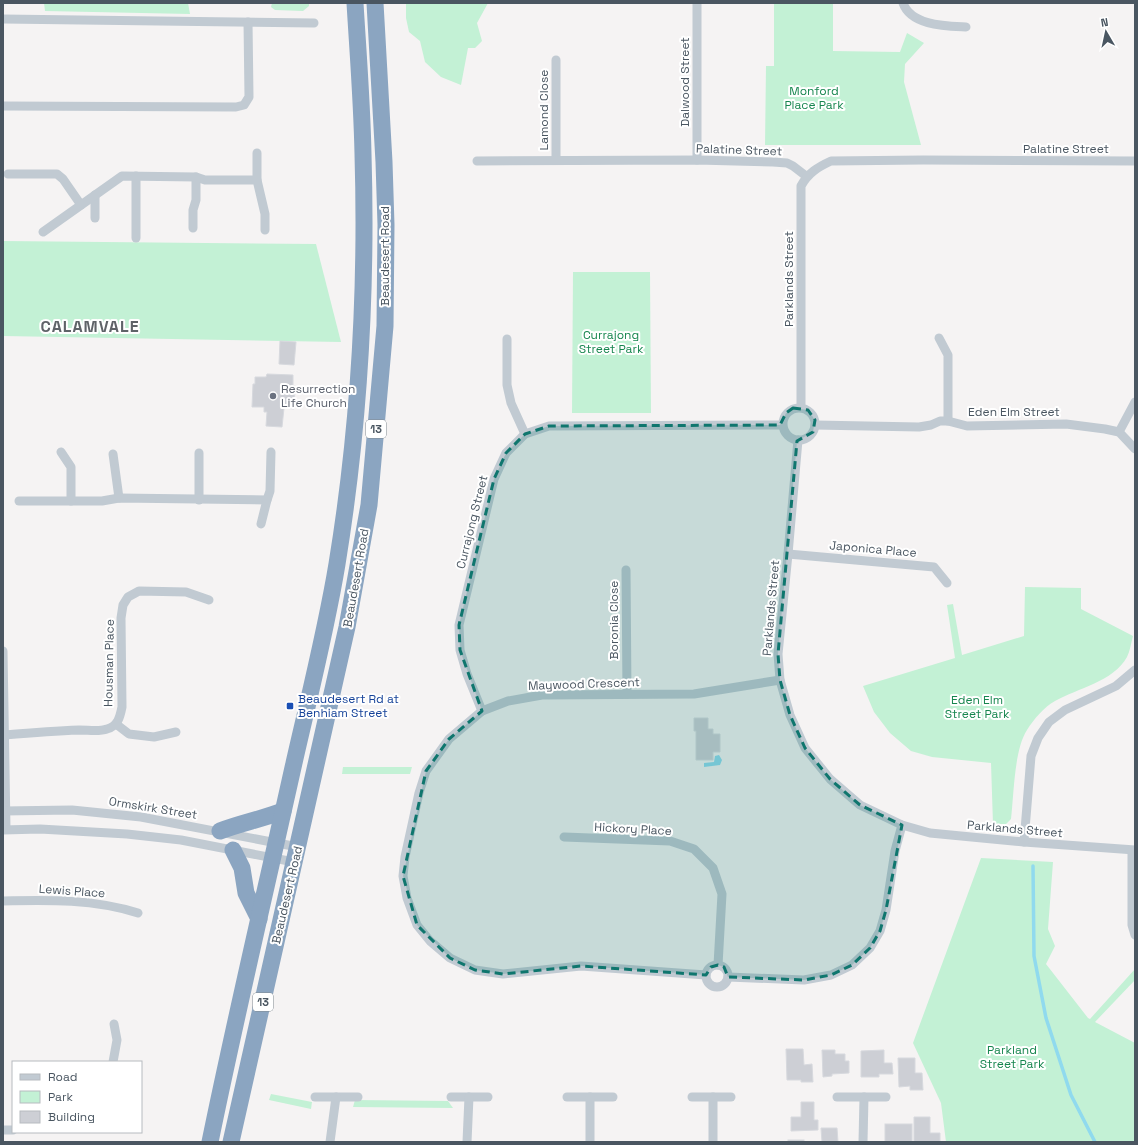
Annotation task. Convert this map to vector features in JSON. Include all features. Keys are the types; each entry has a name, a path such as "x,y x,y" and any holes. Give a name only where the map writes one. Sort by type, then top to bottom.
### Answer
{"highway":[{"name":"Beaudesert Road","path":"210,1142 283,811 308,708 336,565 344,513 357,393 363,281 363,153 355,3"},
{"name":"Beaudesert Road","path":"230,1142 348,627 369,505 384,326 386,225 383,119 375,3"},
{"path":"220,831 241,823 259,820 283,811"},
{"path":"233,850 242,868 246,893 259,919"}],"street":[{"name":"Dalwood Street","path":"696,3 697,160"},
{"path":"904,3 904,6 914,16 923,22 936,26 966,27"},
{"path":"3,19 314,23"},
{"path":"3,106 236,107 244,105 249,97 248,22"},
{"name":"Lamond Close","path":"556,60 556,160"},
{"path":"257,153 257,180 265,214 265,230"},
{"name":"Palatine Street","path":"477,161 697,160 773,162 787,163 806,176 819,166 831,161 1135,161"},
{"path":"8,174 57,174 63,179 81,205"},
{"path":"43,232 122,176 196,177 205,180 257,180"},
{"path":"136,176 136,238"},
{"name":"Parklands Street","path":"801,407 801,186 806,176"},
{"path":"193,228 193,210 196,200 196,177"},
{"path":"95,218 96,195"},
{"path":"815,425 919,427 948,420 948,355 939,338"},
{"path":"507,339 507,386 511,402 525,434"},
{"path":"1135,402 1119,432 1135,449"},
{"path":"801,407 808,410 813,415 815,425 813,432 808,437 798,440 785,433 782,425 786,413 794,408 801,407"},
{"name":"Eden Elm Street","path":"948,420 967,426 1066,424 1119,432"},
{"name":"Currajong Street","path":"482,711 467,674 460,650 459,625 494,479 506,453 525,434 550,426 782,425"},
{"name":"Parklands Street","path":"798,440 778,654 780,680 790,715 805,748 830,779 860,805 902,825 930,833 1134,850"},
{"path":"61,452 71,468 70,501"},
{"path":"261,524 270,491 271,452"},
{"path":"199,453 199,500"},
{"path":"113,454 119,498"},
{"path":"19,501 102,501 119,498 267,500"},
{"name":"Japonica Place","path":"788,554 934,567 947,583"},
{"name":"Boronia Close","path":"626,570 627,694"},
{"name":"Housman Place","path":"5,735 79,730 99,731 108,729 116,724 120,719 122,708 121,618 123,605 128,597 140,591 186,592 209,600"},
{"path":"3,651 5,829"},
{"path":"1024,842 1031,756 1038,738 1049,722 1065,710 1116,686 1135,670"},
{"name":"Maywood Crescent","path":"706,975 582,966 503,974 475,970 450,958 430,941 417,925 407,898 403,876 405,857 419,793 426,771 449,739 482,711 508,701 542,695 694,694 780,680"},
{"path":"116,724 129,734 154,737 176,732"},
{"name":"Ormskirk Street","path":"4,811 34,810 104,812 141,817 220,831 275,850 296,855"},
{"path":"728,976 804,980 832,975 852,965 870,948 880,931 886,910 895,851 902,825"},
{"name":"Ormskirk Street","path":"5,829 40,828 127,834 181,840 233,850 275,850 296,855"},
{"name":"Hickory Place","path":"564,838 670,841 694,849 713,868 722,894 718,965"},
{"path":"1134,850 1132,925 1135,934"},
{"name":"Lewis Place","path":"3,901 62,900 119,907 138,913"},
{"path":"718,965 724,968 728,973 726,983 717,987 711,984 706,975 711,967 718,965"},
{"path":"113,1061 117,1040 114,1024"},
{"path":"315,1096 358,1097"},
{"path":"330,1142 336,1097"},
{"path":"451,1097 488,1097"},
{"path":"467,1142 469,1097"},
{"path":"567,1097 613,1097"},
{"path":"590,1097 590,1142"},
{"path":"692,1097 731,1097"},
{"path":"712,1142 713,1097"},
{"path":"837,1097 886,1097"},
{"path":"863,1142 864,1097"}],"highlighted area":[{"path":"793,408 808,410 815,420 813,432 797,441 778,654 780,680 790,715 805,748 830,779 860,805 902,825 886,910 880,931 870,948 852,965 831,975 804,980 728,977 724,967 718,965 711,967 706,975 581,966 503,974 475,970 450,958 417,925 403,876 426,771 449,739 482,711 460,650 459,625 494,479 506,453 525,434 549,426 780,425 786,413"}],"green space":[{"path":"44,3 188,3 190,14 45,11"},
{"path":"272,3 309,3 309,6 303,11 275,10 271,7"},
{"path":"406,3 488,3 477,23 482,41 475,48 468,48 461,85 441,77 425,62 420,41 409,32 406,18"},
{"name":"Monford Place Park","path":"774,3 833,3 833,51 900,52 907,33 924,43 905,64 904,82 921,145 765,145 766,66 774,66"},
{"path":"3,241 316,244 341,342 3,336"},
{"name":"Currajong Street Park","path":"573,272 650,272 651,413 572,413"},
{"name":"Eden Elm Street Park","path":"1025,587 1081,588 1081,609 1133,636 1130,650 1121,666 1113,673 1094,684 1055,701 1043,710 1027,730 1019,749 1017,760 1011,819 1006,824 993,824 991,763 932,757 911,751 890,733 874,712 863,686 955,658 947,605 953,604 962,655 1024,636"},
{"path":"343,767 412,767 410,774 342,774"},
{"name":"Parkland Street Park","path":"981,858 1053,862 1048,929 1055,946 1046,964 1088,1018 1090,1019 1135,969 1135,980 1095,1022 1135,1043 1135,1142 946,1142 941,1103 913,1043"},
{"path":"271,1094 312,1102 311,1109 269,1100"},
{"path":"355,1100 448,1101 453,1108 353,1107"}],"water":[{"path":"719,755 722,760 720,765 704,767 704,763 714,762 715,756"}],"building":[{"path":"280,341 296,342 294,365 279,364"},
{"name":"Resurrection Life Church","path":"267,374 293,375 293,386 295,386 294,409 284,408 282,427 266,426 267,412 264,412 264,407 252,407 253,384 255,384 255,377 266,377"},
{"path":"694,718 708,718 708,729 713,729 713,734 720,734 720,752 713,752 713,760 696,760 696,731 694,731"},
{"path":"786,1049 803,1049 804,1065 812,1064 813,1082 787,1080"},
{"path":"822,1050 835,1050 835,1054 845,1054 845,1061 849,1061 849,1073 832,1074 832,1076 823,1077"},
{"path":"884,1050 884,1063 892,1063 893,1074 879,1074 879,1077 861,1077 861,1051"},
{"path":"898,1058 915,1058 915,1073 922,1073 923,1090 910,1090 910,1086 899,1087"},
{"path":"801,1102 814,1102 814,1120 818,1120 818,1130 791,1131 791,1117 801,1117"},
{"path":"914,1117 930,1117 930,1133 940,1133 940,1142 914,1142"},
{"path":"885,1124 912,1124 912,1142 885,1142"},
{"path":"821,1128 837,1128 838,1142 822,1142"},
{"path":"788,1140 804,1140 804,1142 788,1142"}],"waterway":[{"path":"1033,866 1034,956 1046,1018 1071,1095 1095,1142"}],"place":[{"name":"Resurrection Life Church","path":"273,396"},
{"name":"Beaudesert Rd at Benhiam Street","path":"290,706"}],"district":[{"name":"CALAMVALE","path":"90,326"}]}
